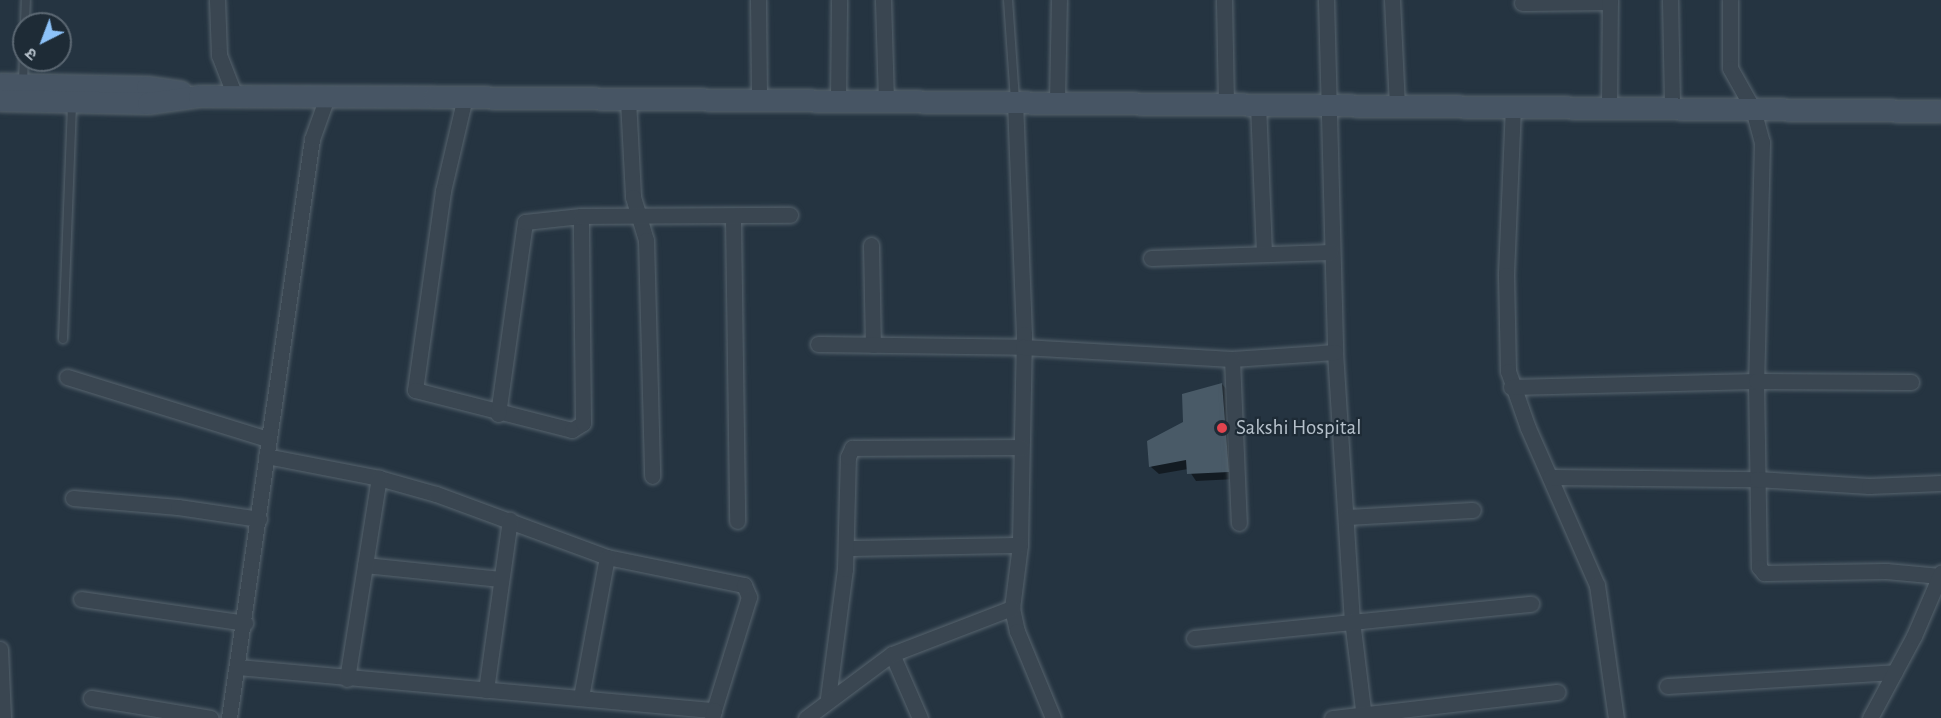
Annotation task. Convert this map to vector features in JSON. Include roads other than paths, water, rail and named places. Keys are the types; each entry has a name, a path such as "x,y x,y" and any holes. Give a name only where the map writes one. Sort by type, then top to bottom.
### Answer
{"main road":[{"path":"0,84 147,87 200,96"},
{"path":"0,100 148,103 200,96 327,96 1941,111"}],"street":[{"path":"217,0 219,55 235,96"},
{"path":"758,0 759,100"},
{"path":"838,101 839,0"},
{"path":"883,0 886,101"},
{"path":"1057,101 1059,0"},
{"path":"1224,0 1226,103"},
{"path":"1326,0 1335,352 1352,620 1364,716"},
{"path":"1392,0 1397,105"},
{"path":"1670,0 1672,108"},
{"path":"1730,0 1730,68 1753,109 1762,142 1756,381 1759,567 1764,573 1886,571 1940,574 1895,672 1869,718"},
{"path":"1522,3 1610,1 1609,108"},
{"path":"230,718 259,519 267,439 312,139 327,96"},
{"path":"465,97 445,179 413,385 421,395 572,430 583,423 581,216"},
{"path":"628,100 637,216 645,240 652,476"},
{"path":"1015,101 1023,347 1020,545 1012,608 1017,631 1053,718"},
{"path":"1258,104 1264,254"},
{"path":"1513,106 1506,275 1506,356 1511,387 1597,585 1616,718"},
{"path":"498,414 525,222 581,216 733,219 790,216"},
{"path":"733,219 737,521"},
{"path":"871,245 873,345"},
{"path":"1151,258 1331,252"},
{"path":"818,344 1023,347 1232,359 1335,352"},
{"path":"1232,359 1239,523"},
{"path":"67,377 267,439"},
{"path":"1511,387 1756,381 1911,382"},
{"path":"828,698 847,548 848,457 852,448 1021,447"},
{"path":"238,667 347,679 581,697 713,714 748,588 607,557 510,520 379,478 266,456"},
{"path":"1550,477 1756,479 1869,486 1941,483"},
{"path":"347,679 379,478"},
{"path":"73,498 158,504 259,519"},
{"path":"1346,517 1473,510"},
{"path":"486,690 510,520"},
{"path":"847,548 1020,545"},
{"path":"581,697 607,557"},
{"path":"365,565 500,579"},
{"path":"81,599 245,623"},
{"path":"1194,638 1352,620 1531,604"},
{"path":"806,718 828,698 892,654 1012,608"},
{"path":"0,649 3,718"},
{"path":"892,654 920,718"},
{"path":"1667,686 1895,672"},
{"path":"1332,718 1558,692"},
{"path":"91,698 210,718"}],"lane":[{"path":"1008,0 1015,101"},
{"path":"23,72 23,85"},
{"path":"63,339 72,101"}],"place":[{"name":"Sakshi Hospital","path":"1222,428"}]}
